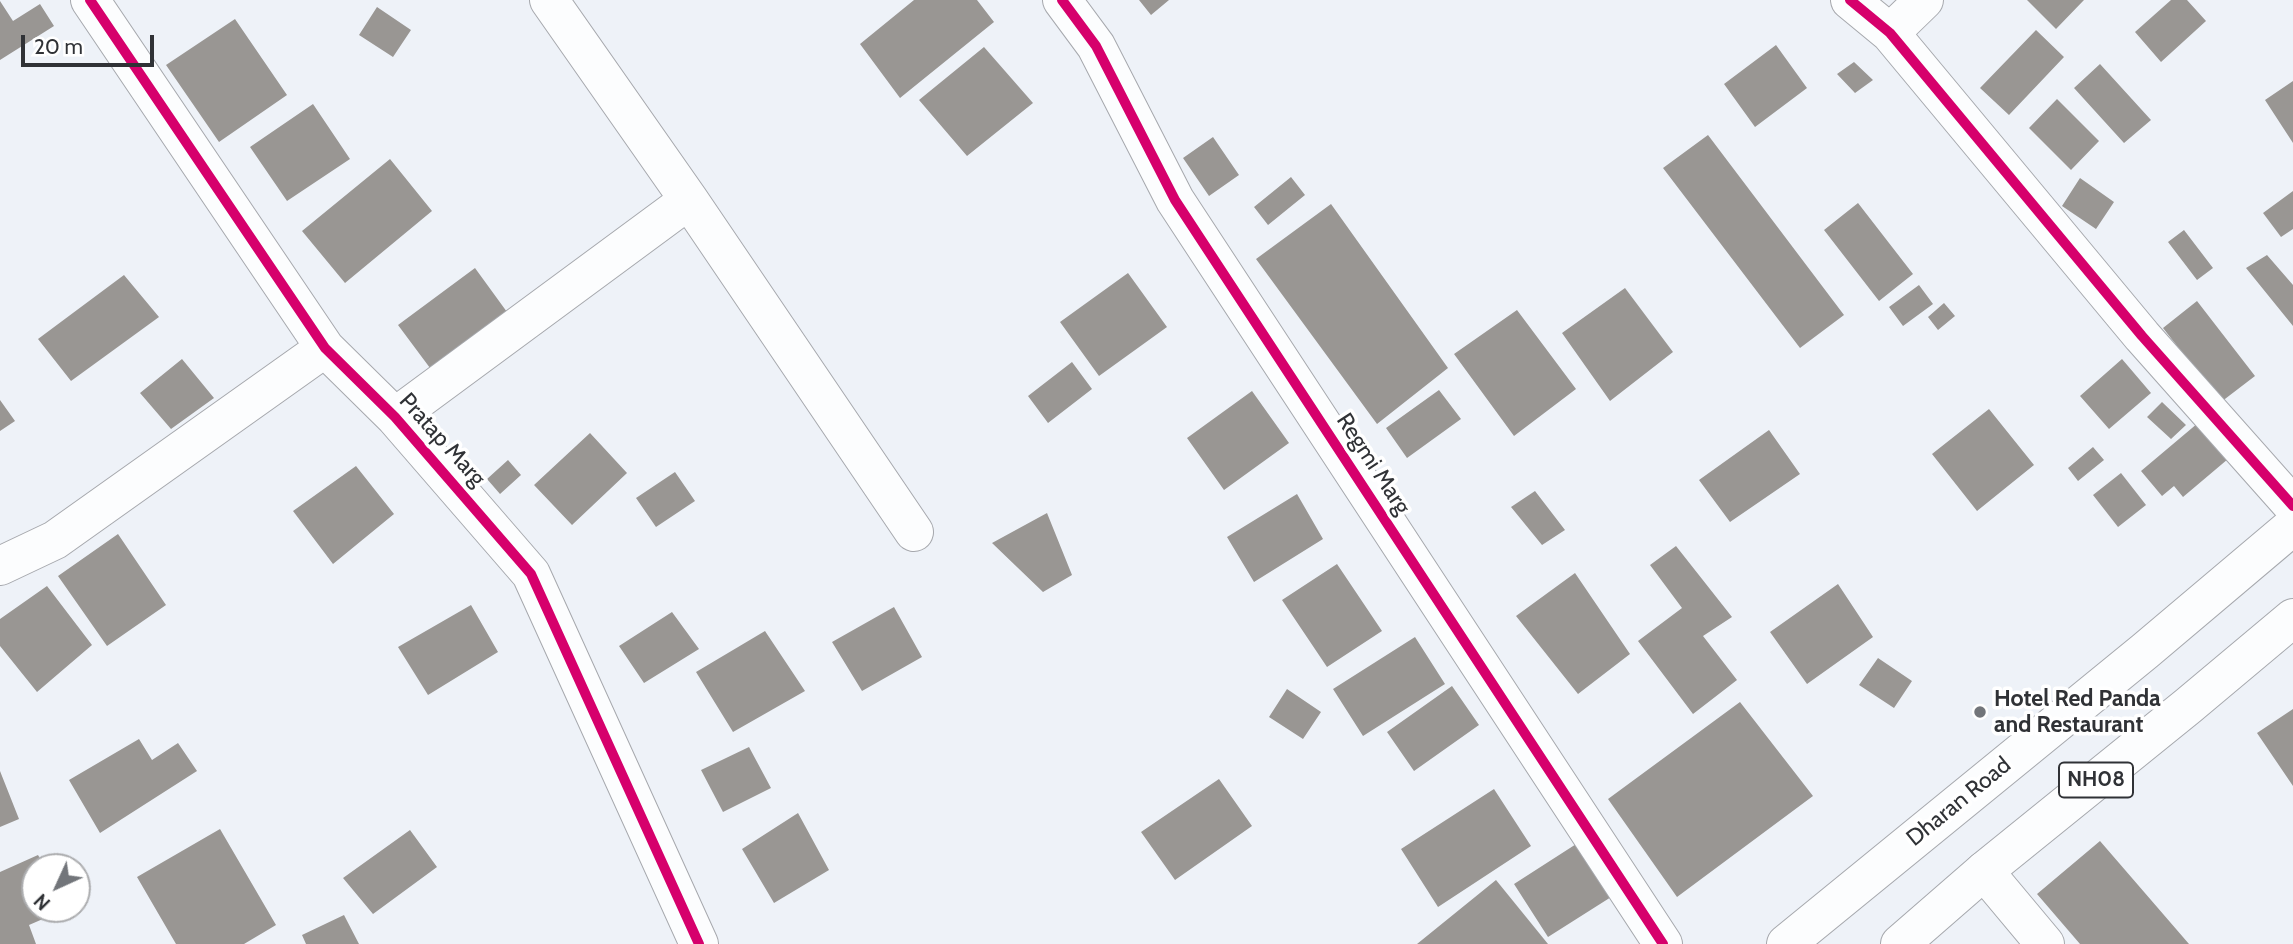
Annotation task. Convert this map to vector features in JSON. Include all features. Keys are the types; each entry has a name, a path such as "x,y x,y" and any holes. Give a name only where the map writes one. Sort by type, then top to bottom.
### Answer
{"street":[{"name":"Pratap Marg","path":"90,0 325,348 396,417 531,574 699,944"},
{"path":"549,0 689,200 914,532"},
{"name":"Regmi Marg","path":"1062,0 1096,46 1175,200 1663,944"},
{"path":"1850,0 1890,33 2142,336 2293,506"},
{"path":"1890,33 1924,0"},
{"path":"396,417 689,200"},
{"path":"0,566 55,540 325,348"},
{"name":"Dharan Road","path":"1786,944 2145,651 2293,526"},
{"name":"NH08","path":"1900,944 1984,871 2293,618"},
{"path":"1984,871 2045,944"}],"building":[{"path":"914,0 977,0 994,22 900,98 860,44"},
{"path":"1139,0 1169,0 1151,15"},
{"path":"2027,0 2084,0 2056,29"},
{"path":"2171,0 2187,0 2206,21 2161,62 2135,32"},
{"path":"0,1 13,21 40,4 54,26 0,60"},
{"path":"377,7 411,30 393,57 359,35"},
{"path":"235,19 287,95 219,142 166,65"},
{"path":"2036,30 2064,57 2009,115 1980,88"},
{"path":"1776,45 1807,88 1755,127 1724,84"},
{"path":"984,47 1033,103 967,156 919,100"},
{"path":"1854,62 1873,80 1855,93 1837,74"},
{"path":"2100,64 2151,120 2124,143 2074,88"},
{"path":"2293,81 2293,143 2265,100"},
{"path":"2057,99 2099,141 2071,170 2029,128"},
{"path":"313,104 350,159 287,201 250,147"},
{"path":"1708,135 1844,315 1800,348 1663,168"},
{"path":"1213,137 1239,175 1209,196 1183,158"},
{"path":"390,159 432,211 345,283 302,231"},
{"path":"1291,177 1305,195 1268,225 1254,207"},
{"path":"2080,178 2114,202 2096,229 2062,206"},
{"path":"2293,191 2293,229 2281,237 2263,213"},
{"path":"1858,203 1913,274 1879,301 1824,230"},
{"path":"1331,204 1448,368 1377,424 1256,259"},
{"path":"2184,230 2213,268 2197,280 2168,242"},
{"path":"2267,255 2293,285 2293,326 2246,268"},
{"path":"475,268 507,312 430,368 398,325"},
{"path":"1128,273 1167,327 1099,376 1060,322"},
{"path":"124,275 159,317 71,381 38,339"},
{"path":"1919,285 1933,304 1903,326 1889,307"},
{"path":"1625,288 1673,352 1610,401 1562,333"},
{"path":"2197,301 2255,376 2221,402 2163,328"},
{"path":"1944,303 1955,316 1938,330 1928,317"},
{"path":"1517,310 1576,389 1514,436 1454,354"},
{"path":"182,359 214,398 171,429 140,393"},
{"path":"2122,359 2151,393 2109,429 2080,396"},
{"path":"1072,362 1092,389 1048,423 1028,396"},
{"path":"1439,390 1461,419 1407,458 1386,428"},
{"path":"1252,391 1289,443 1224,490 1187,438"},
{"path":"0,400 15,421 0,431"},
{"path":"2162,402 2186,425 2171,439 2147,417"},
{"path":"1989,409 2034,465 1977,511 1932,454"},
{"path":"2198,423 2228,459 2183,497 2174,486 2162,496 2141,471"},
{"path":"1769,430 1800,474 1730,522 1699,480"},
{"path":"590,433 627,473 572,525 534,485"},
{"path":"2093,447 2104,460 2078,481 2068,468"},
{"path":"508,460 521,475 500,494 487,479"},
{"path":"356,466 394,514 333,564 293,511"},
{"path":"675,472 695,501 656,527 636,498"},
{"path":"2121,473 2146,505 2118,527 2093,495"},
{"path":"1535,491 1565,530 1542,545 1511,507"},
{"path":"1297,494 1323,539 1254,582 1227,537"},
{"path":"1047,513 1072,575 1043,592 992,543"},
{"path":"118,534 166,605 107,646 58,576"},
{"path":"1676,546 1732,617 1703,636 1737,680 1693,714 1638,641 1682,608 1650,565"},
{"path":"1337,564 1382,631 1327,667 1282,600"},
{"path":"1575,573 1630,654 1578,694 1516,616"},
{"path":"1838,584 1873,637 1807,684 1770,632"},
{"path":"47,586 92,645 37,692 0,646 0,619"},
{"path":"471,605 498,652 428,695 398,647"},
{"path":"894,607 922,657 862,691 832,642"},
{"path":"672,612 699,649 644,683 619,646"},
{"path":"765,631 805,691 733,732 696,672"},
{"path":"1415,637 1445,684 1363,736 1333,689"},
{"path":"1878,658 1912,681 1894,708 1859,685"},
{"path":"1452,686 1479,725 1414,771 1387,732"},
{"path":"1287,689 1321,712 1303,739 1269,717"},
{"path":"1740,702 1813,796 1677,897 1608,799"},
{"path":"2293,709 2293,786 2257,733"},
{"path":"139,739 152,760 178,743 197,771 100,833 69,780"},
{"path":"749,747 771,788 723,812 701,770"},
{"path":"0,771 19,819 0,827"},
{"path":"1219,779 1252,826 1175,880 1141,832"},
{"path":"1494,789 1531,846 1438,907 1401,849"},
{"path":"798,813 829,870 774,903 742,849"},
{"path":"220,829 276,925 244,944 176,944 137,877"},
{"path":"410,830 437,867 373,914 343,878"},
{"path":"1584,839 1619,892 1548,937 1514,884"},
{"path":"2100,841 2189,944 2080,944 2037,894"},
{"path":"21,863 21,923 34,923 29,925 36,944 0,944 0,872"},
{"path":"1496,880 1548,944 1417,944"},
{"path":"344,915 359,944 306,944 302,935"}],"cycle path":[{"path":"90,0 325,348 395,417 531,574 699,944"},
{"path":"1062,0 1096,46 1175,200 1663,944"},
{"path":"1850,0 1890,33 2142,336 2293,506"}],"place":[{"name":"Hotel Red Panda and Restaurant","path":"1980,712"}]}
